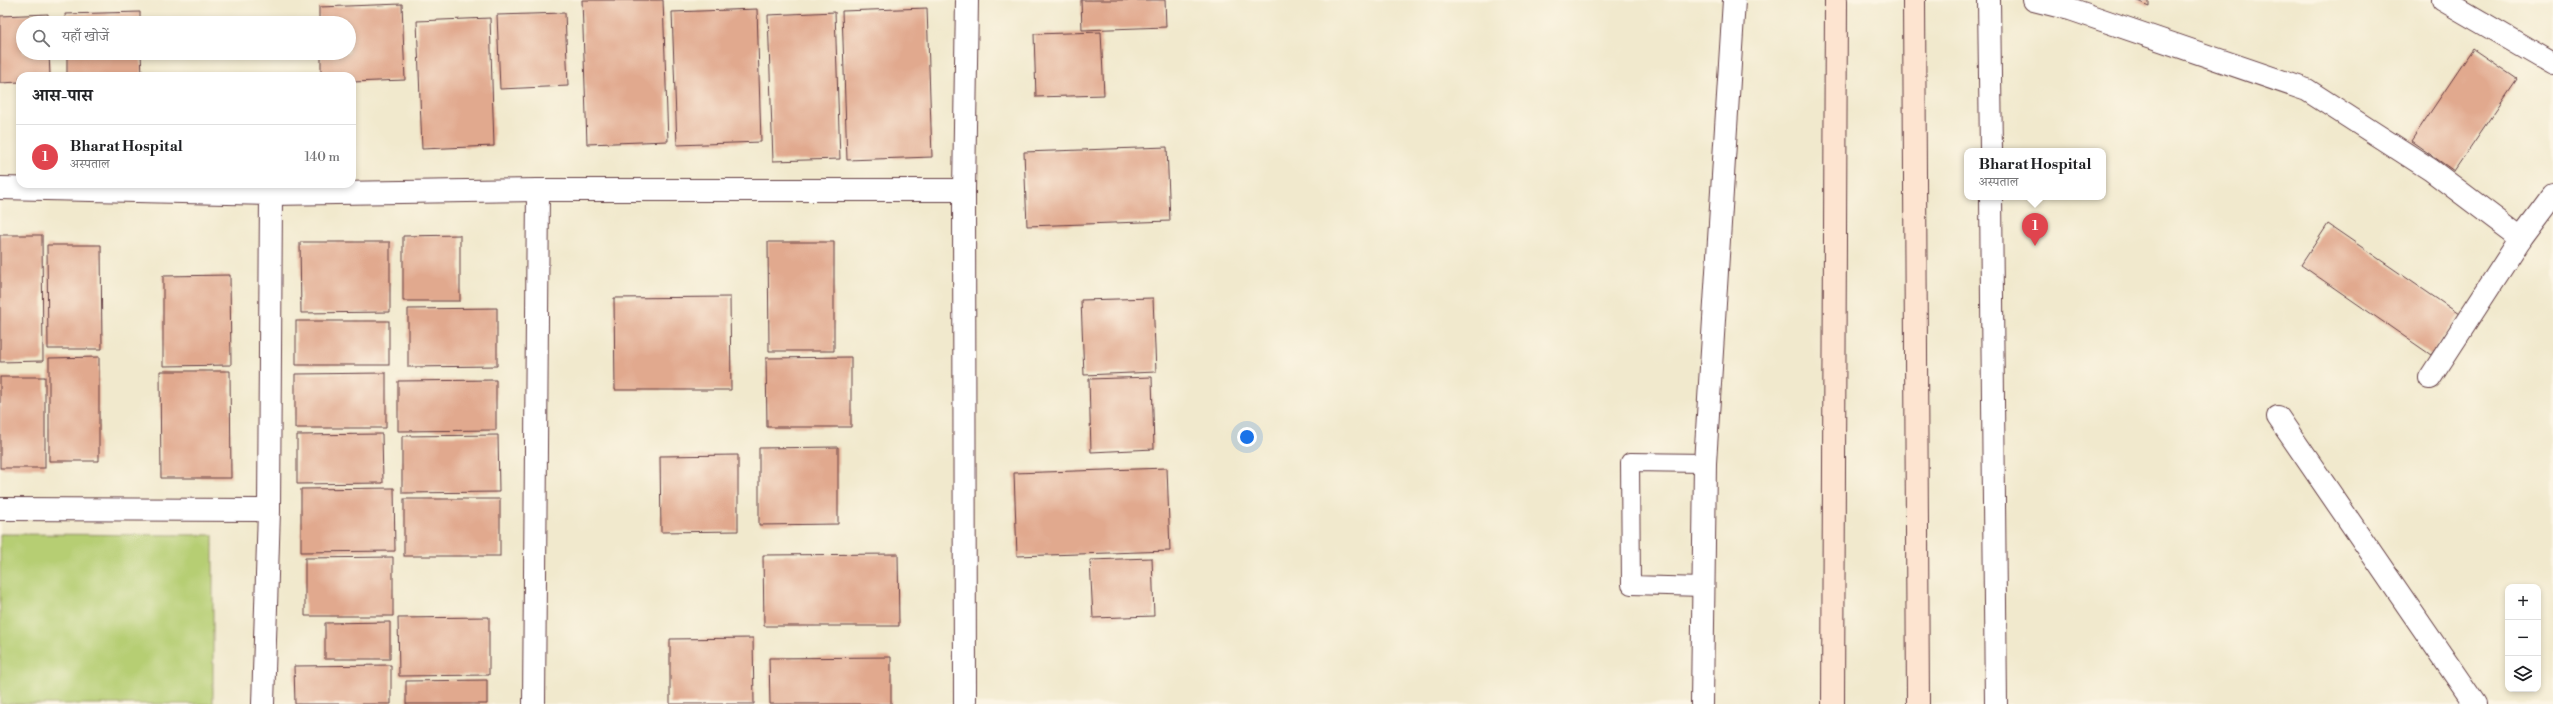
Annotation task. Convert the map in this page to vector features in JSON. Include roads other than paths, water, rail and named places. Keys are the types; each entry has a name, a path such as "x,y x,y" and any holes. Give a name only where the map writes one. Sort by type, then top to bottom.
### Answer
{"street":[{"path":"965,704 964,190 967,0"},
{"path":"1702,704 1705,463 1734,0"},
{"path":"1832,704 1836,0"},
{"path":"1914,0 1918,704"},
{"path":"1989,0 1991,148"},
{"path":"2034,0 2070,9 2307,90 2431,170 2521,238"},
{"path":"2443,0 2553,64"},
{"path":"0,188 271,194 538,190 964,190"},
{"path":"534,704 538,190"},
{"path":"263,704 269,510 271,194"},
{"path":"2430,378 2521,238 2553,195"},
{"path":"1991,200 1996,704"},
{"path":"2278,417 2475,704"},
{"path":"0,509 269,510"}],"lane":[{"path":"1703,587 1630,585 1630,462 1705,463"}],"place":[{"name":"Bharat Hospital","path":"2035,246"}]}
